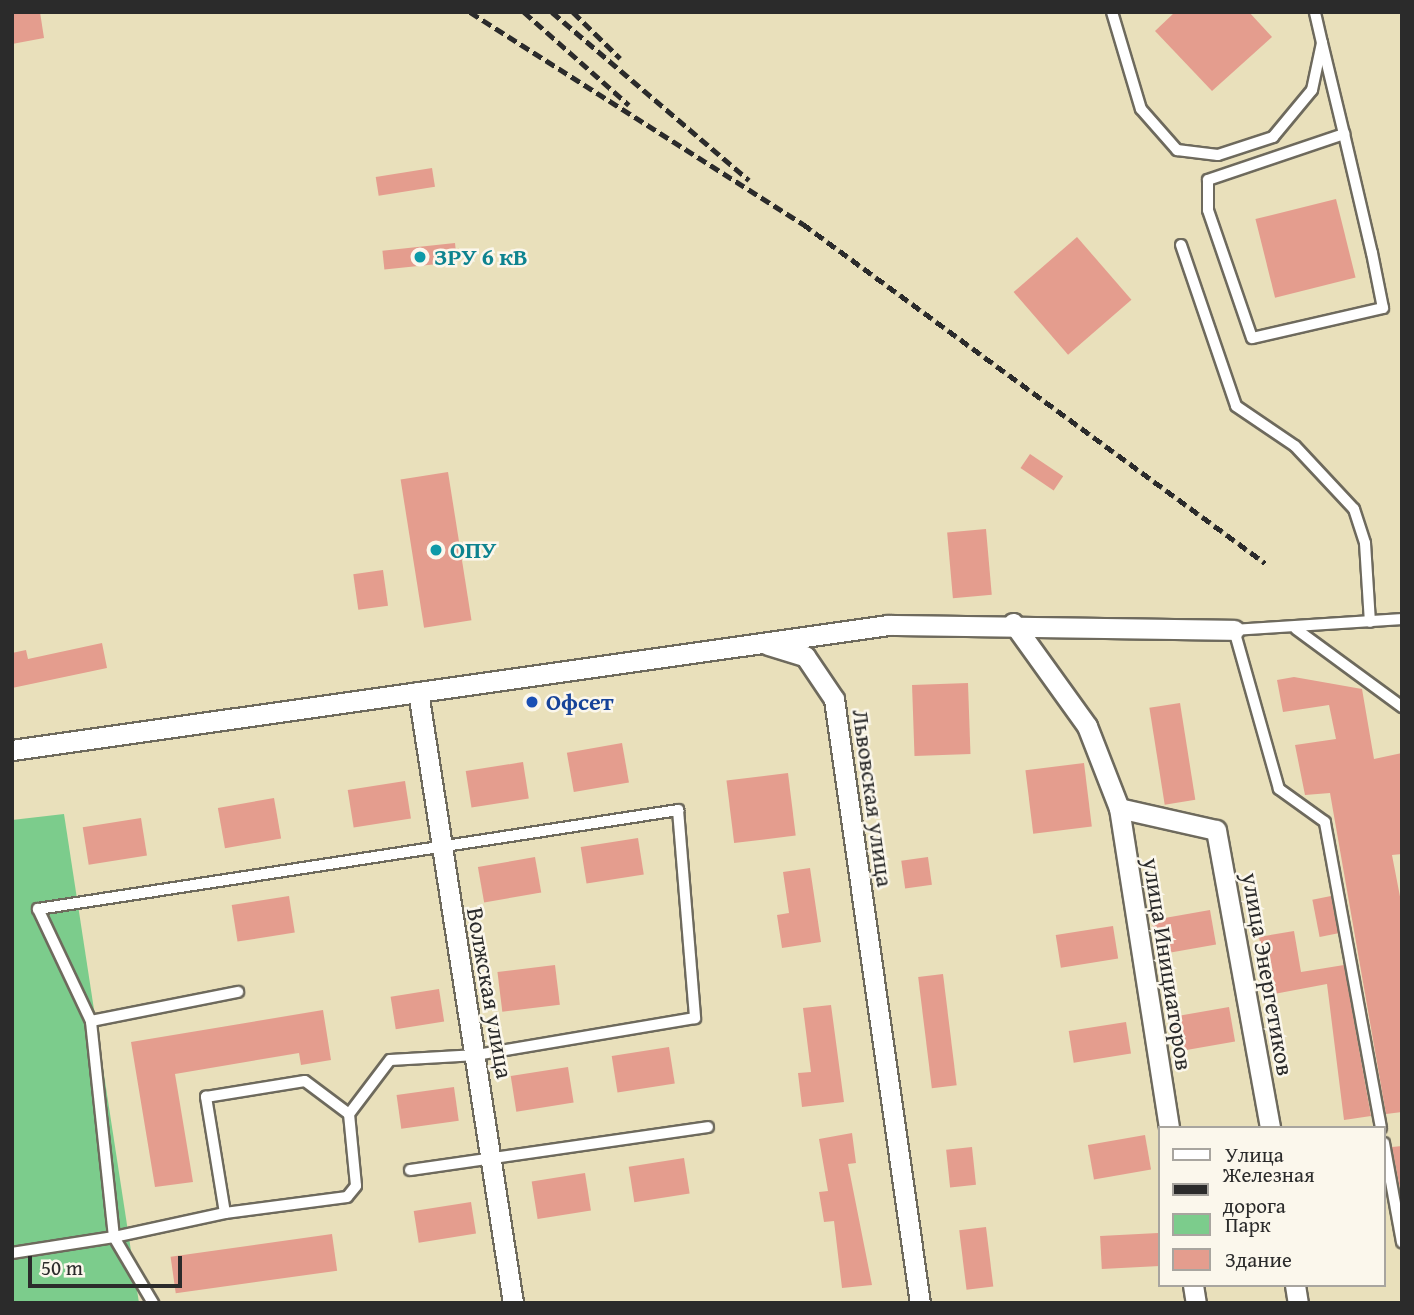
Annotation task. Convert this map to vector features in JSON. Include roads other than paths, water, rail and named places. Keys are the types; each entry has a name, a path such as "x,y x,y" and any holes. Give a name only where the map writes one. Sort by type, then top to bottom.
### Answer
{"street":[{"path":"764,643 887,625 1013,624 1234,630"},
{"name":"улица Инициаторов","path":"1013,624 1087,726 1119,808 1168,1126"},
{"name":"Львовская улица","path":"12,750 764,643 805,656 834,699 917,1299"},
{"name":"Волжская улица","path":"418,692 441,848 477,1055 513,1303"},
{"name":"улица Энергетиков","path":"1119,808 1216,830 1270,1126"}],"lane":[{"path":"1112,12 1141,109 1177,150 1218,155 1273,136 1312,90 1322,43"},
{"path":"1315,12 1344,134 1383,308 1252,338 1208,210 1208,180 1344,134"},
{"path":"1181,245 1236,406 1295,446 1354,509 1365,543 1370,622"},
{"path":"1381,1126 1325,822 1279,789 1234,630 1296,629 1402,619"},
{"path":"1296,629 1402,707"},
{"path":"12,1253 114,1237 225,1213 346,1197 356,1186 349,1114 390,1060 477,1055 695,1018 678,810 38,909 91,1021 114,1237 153,1303"},
{"path":"91,1021 239,992"},
{"path":"225,1213 206,1097 305,1081 349,1114"},
{"path":"410,1170 708,1127"},
{"path":"1386,1154 1402,1242"}],"railway":[{"path":"470,12 803,224 1265,563"},
{"path":"524,12 629,105"},
{"path":"552,12 749,180"},
{"path":"573,12 620,58"}],"place":[{"name":"ЗРУ 6 кВ","path":"420,257"},
{"name":"ОПУ","path":"436,550"},
{"name":"Офсет","path":"532,702"}]}
